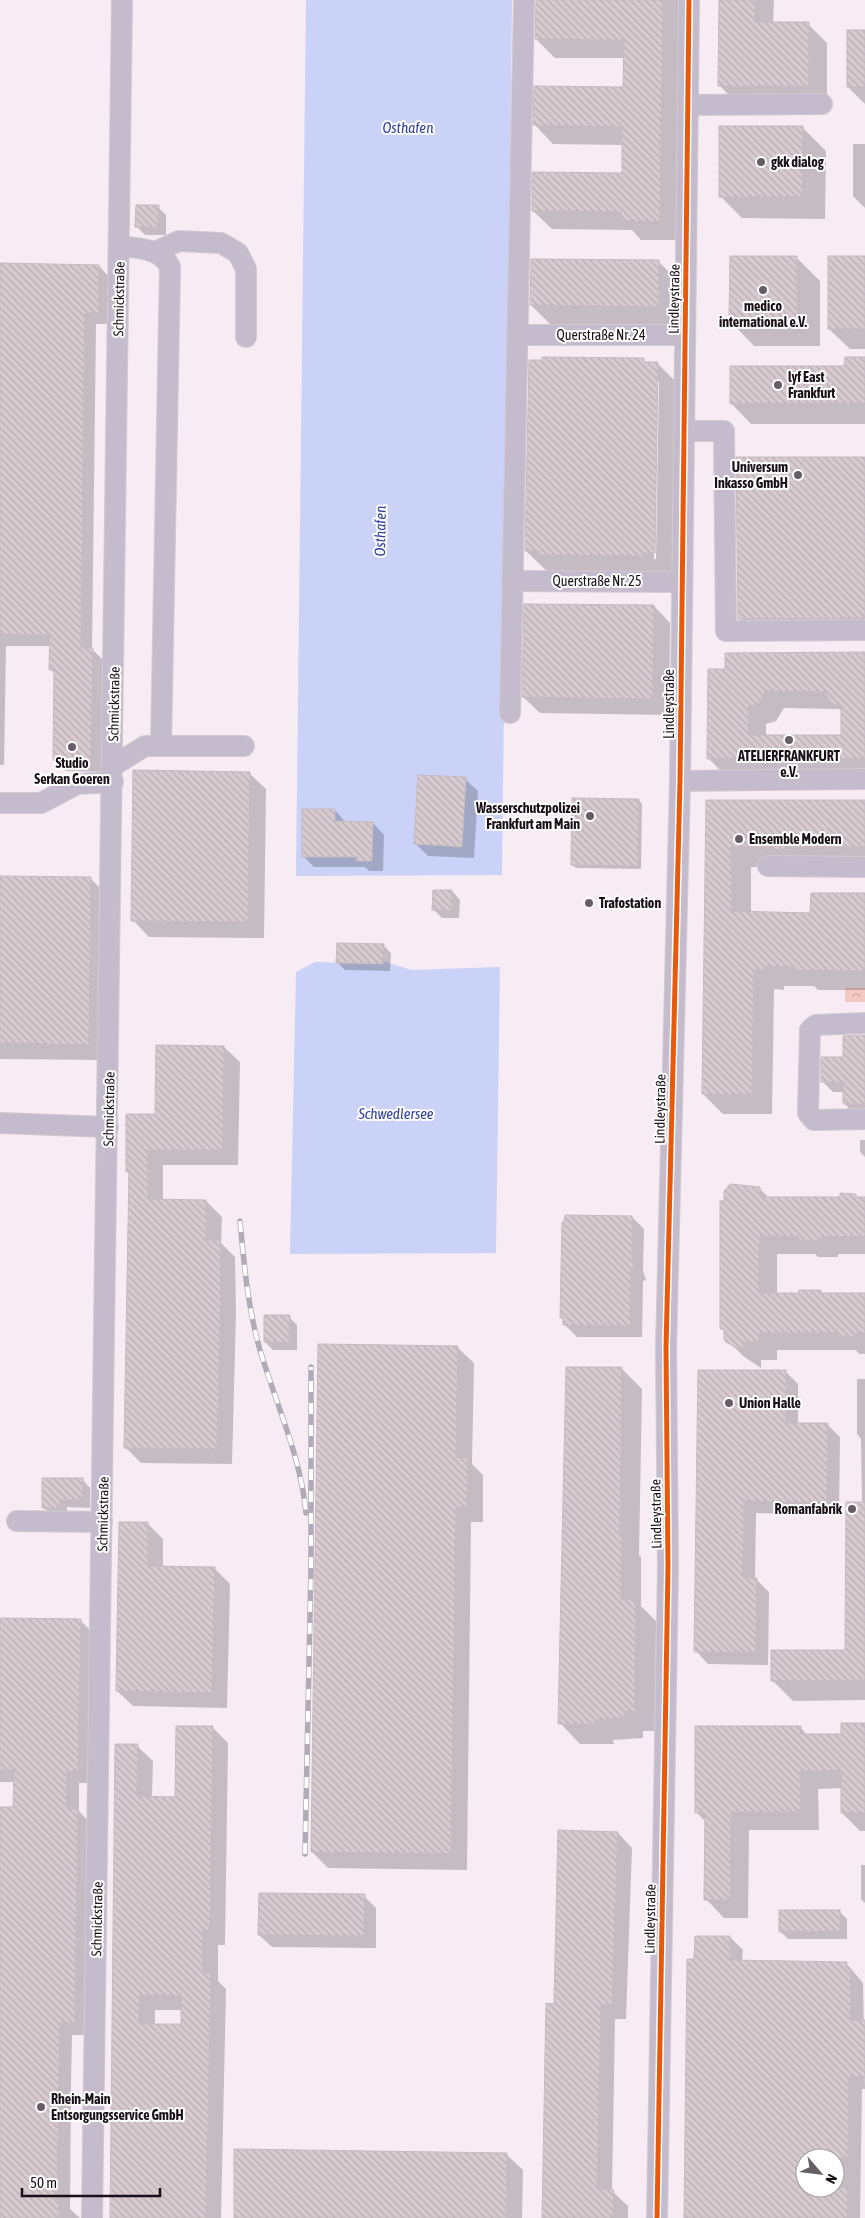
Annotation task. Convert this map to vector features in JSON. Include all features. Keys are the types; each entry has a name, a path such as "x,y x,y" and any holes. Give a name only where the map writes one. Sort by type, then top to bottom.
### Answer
{"street":[{"name":"Schmickstraße","path":"92,2218 122,0"},
{"path":"510,713 524,0"},
{"name":"Lindleystraße","path":"657,2218 668,1567 666,1348 680,781 689,0"},
{"path":"689,105 822,104"},
{"path":"155,252 180,241 221,243 238,253 246,269 246,337"},
{"path":"119,246 155,252 165,258 170,267 161,746"},
{"name":"Querstraße Nr. 24","path":"517,334 685,335"},
{"path":"684,431 724,431 726,631 865,630"},
{"name":"Querstraße Nr. 25","path":"512,581 682,582"},
{"path":"0,803 41,804 77,784 113,774 145,746 244,746"},
{"path":"680,781 865,779"},
{"path":"768,866 865,867"},
{"path":"865,1023 816,1025 810,1030 808,1113 814,1120 865,1119"},
{"path":"0,1123 108,1128"},
{"path":"17,1522 102,1522"}],"green space":[{"path":"845,988 865,988 865,1002 845,1002"}],"water":[{"name":"Osthafen","path":"306,0 512,0 502,875 296,876"},
{"name":"Schwedlersee","path":"383,961 411,970 500,967 496,1253 290,1254 296,972 315,962 383,964"}],"building":[{"path":"536,0 663,0 660,222 621,221 621,212 532,211 532,172 622,173 622,127 533,125 534,86 623,87 624,40 535,39"},
{"path":"719,0 755,0 755,22 809,22 809,86 718,86"},
{"path":"847,30 865,30 865,87 847,87"},
{"name":"gkk dialog","path":"719,126 803,126 802,197 719,197"},
{"path":"136,205 159,205 158,228 135,227"},
{"name":"medico international e.V.","path":"730,256 797,256 797,323 729,323"},
{"path":"828,256 865,256 865,329 828,329"},
{"path":"531,259 659,260 659,307 530,305"},
{"path":"0,263 99,265 99,313 85,313 81,648 93,648 91,760 53,760 54,670 49,670 50,635 0,634"},
{"path":"542,357 644,358 644,362 658,362 655,553 642,553 642,556 540,555 540,551 525,551 529,360 542,360"},
{"name":"lyf East Frankfurt","path":"845,357 865,357 865,403 730,404 730,366 844,366"},
{"path":"736,457 865,457 865,618 738,619"},
{"path":"524,604 654,605 653,699 522,697"},
{"path":"865,652 865,759 841,759 841,757 707,759 708,669 725,669 725,653","holes":["766,691 825,692 830,702 841,707 841,735 749,735 748,707 758,704"]},
{"path":"133,770 250,772 248,922 131,921"},
{"path":"418,775 466,777 462,847 414,844"},
{"path":"572,798 639,799 638,866 571,865"},
{"path":"706,800 865,800 865,847 785,847 785,849 771,850 771,847 731,847 732,911 810,913 811,893 865,893 865,971 797,970 796,967 764,966 764,970 754,970 752,1095 702,1094"},
{"path":"302,809 335,809 335,821 373,822 372,861 356,861 357,857 302,857"},
{"path":"0,876 91,877 89,1045 0,1043"},
{"path":"433,890 452,890 452,911 432,910"},
{"path":"337,943 384,944 383,964 336,963"},
{"path":"865,1035 865,1104 843,1104 843,1082 821,1082 821,1057 843,1057 843,1036"},
{"path":"156,1045 224,1046 223,1150 148,1150 148,1199 206,1200 206,1240 220,1240 221,1296 217,1449 124,1448 129,1172 126,1172 126,1114 155,1114"},
{"path":"730,1184 760,1187 760,1197 840,1197 840,1193 856,1194 856,1197 865,1197 865,1236 821,1237 821,1240 799,1240 799,1236 760,1236 759,1293 799,1293 799,1290 821,1290 821,1293 865,1293 865,1333 855,1333 855,1336 840,1336 840,1333 759,1333 759,1342 743,1342 744,1352 726,1342 724,1339 724,1329 720,1329 720,1201 724,1201 724,1191"},
{"path":"565,1215 632,1216 632,1258 634,1268 631,1269 630,1326 563,1325 563,1318 560,1318 562,1222 564,1222"},
{"path":"264,1315 290,1315 289,1343 264,1342"},
{"path":"318,1344 458,1346 456,1457 468,1458 467,1507 456,1507 451,1854 311,1852"},
{"path":"566,1367 622,1367 621,1600 636,1600 635,1712 624,1711 624,1718 594,1720 595,1724 558,1724"},
{"path":"698,1370 786,1370 786,1423 828,1423 827,1503 744,1501 743,1578 757,1578 756,1652 694,1652"},
{"path":"42,1478 83,1478 82,1500 60,1500 60,1508 42,1508"},
{"path":"846,1502 865,1502 865,1680 771,1681 771,1650 845,1650"},
{"path":"119,1522 148,1522 148,1566 215,1567 212,1693 116,1691"},
{"path":"0,1618 81,1619 78,1771 67,1771 66,1808 78,1809 75,2023 60,2023 57,2199 59,2199 59,2218 0,2218 0,1807 13,1807 14,1770 0,1770"},
{"path":"841,1723 865,1723 865,1813 841,1813 841,1770 800,1771 801,1812 731,1812 730,1900 704,1900 705,1813 695,1813 695,1726 801,1726 800,1734 841,1734"},
{"path":"176,1726 213,1726 210,1930 203,1930 203,1973 211,1973 206,2218 110,2218 115,1744 138,1744 137,1796 175,1797","holes":["140,1995 181,1996 181,2024 139,2024"]},
{"path":"558,1830 618,1832 612,2005 601,2005 597,2189 614,2190 613,2218 542,2218 546,2003 554,2004"},
{"path":"259,1893 365,1894 364,1936 258,1935"},
{"path":"779,1910 840,1910 840,1931 779,1932"},
{"path":"695,1936 730,1936 730,1960 847,1962 846,1969 851,1969 850,2020 865,2020 865,2077 849,2077 848,2158 845,2158 845,2148 795,2148 795,2198 845,2198 845,2188 848,2188 847,2218 684,2218 687,1959 694,1959"},
{"path":"234,2149 507,2153 506,2218 234,2218"}],"railway":[{"path":"240,1221 252,1319 266,1370 299,1472 306,1513"},
{"path":"305,1854 311,1567 311,1367"}],"cycle path":[{"path":"657,2218 668,1567 666,1348 680,781 689,0"}],"place":[{"name":"gkk dialog","path":"761,162"},
{"name":"medico international e.V.","path":"763,290"},
{"name":"lyf East Frankfurt","path":"778,385"},
{"name":"Universum Inkasso GmbH","path":"798,475"},
{"name":"ATELIERFRANKFURT e.V.","path":"789,740"},
{"name":"Studio Serkan Goeren","path":"72,747"},
{"name":"Wasserschutzpolizei Frankfurt am Main","path":"590,816"},
{"name":"Ensemble Modern","path":"739,839"},
{"name":"Trafostation","path":"589,903"},
{"name":"Union Halle","path":"729,1403"},
{"name":"Romanfabrik","path":"852,1509"},
{"name":"Rhein-Main Entsorgungsservice GmbH","path":"41,2107"}]}
